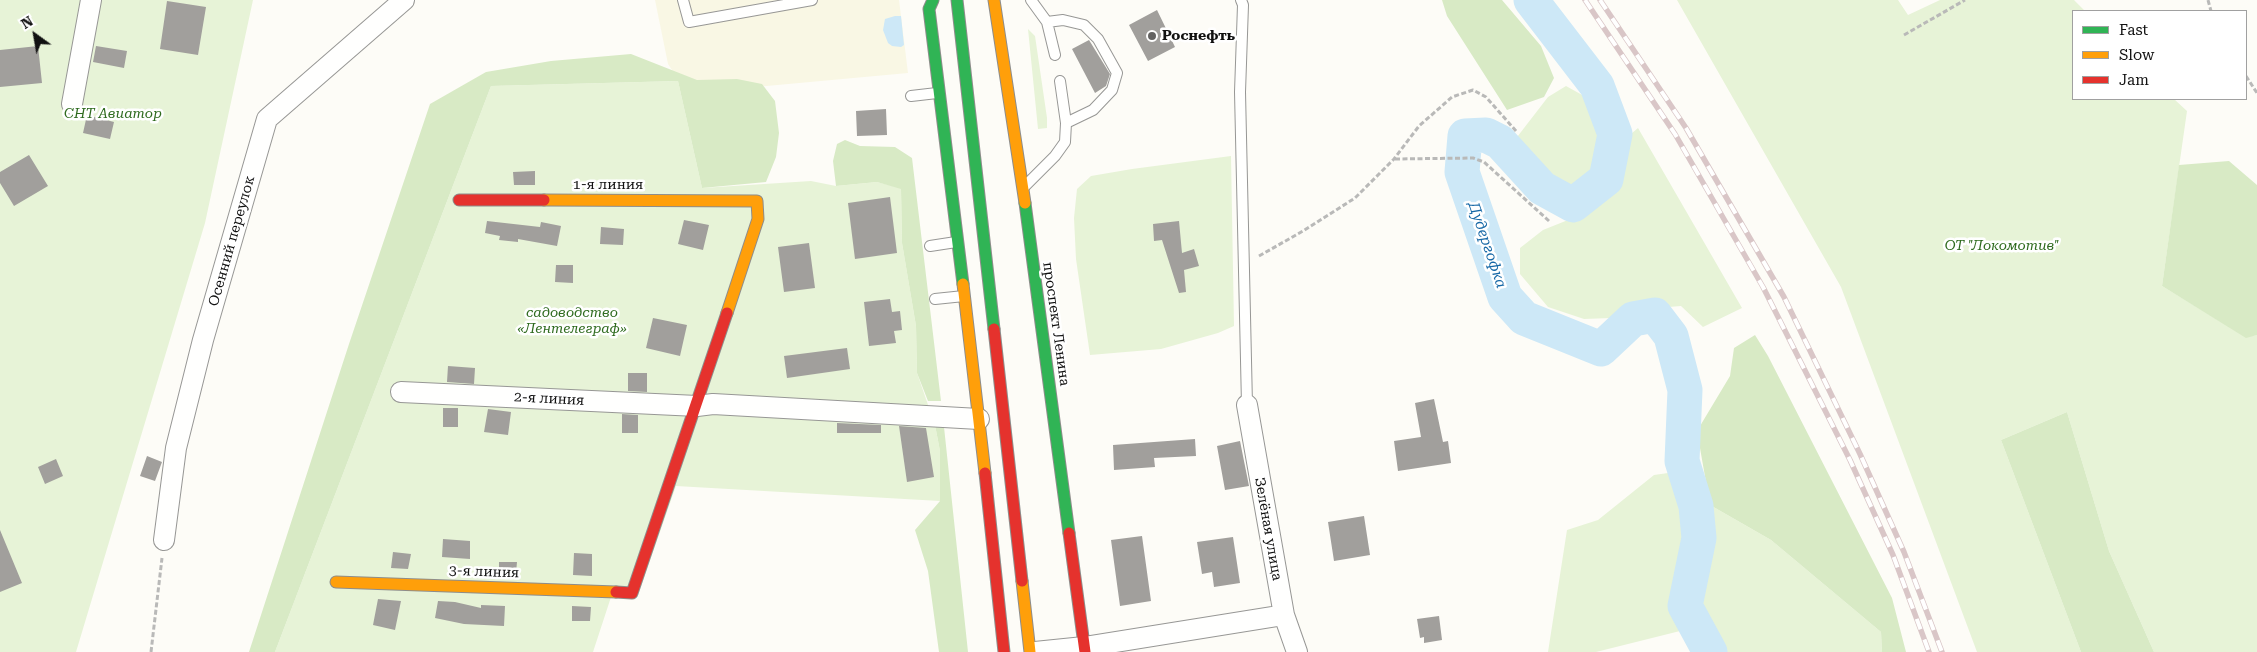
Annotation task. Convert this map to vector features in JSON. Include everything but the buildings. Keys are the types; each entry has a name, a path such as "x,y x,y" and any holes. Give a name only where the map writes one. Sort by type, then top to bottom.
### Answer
{"main road":[{"path":"933,0 929,9 979,420 1004,652"},
{"path":"957,0 1030,652"},
{"name":"проспект Ленина","path":"994,0 1023,188 1084,649"},
{"name":"1-я линия","path":"459,200 757,201 758,219 697,406"},
{"name":"3-я линия","path":"336,582 632,593 697,406"}],"street":[{"path":"72,104 91,0"},
{"name":"Осенний переулок","path":"164,540 176,448 203,340 267,119 404,0"},
{"name":"2-я линия","path":"401,392 697,406 713,404 979,420"},
{"name":"Зелёная улица","path":"1247,405 1284,615 1297,652"},
{"path":"1035,652 1084,649 1284,615"}],"lane":[{"path":"684,0 688,22 812,0"},
{"path":"1031,0 1047,22 1056,55"},
{"path":"1241,0 1243,5 1240,92 1247,405"},
{"path":"1047,22 1062,20 1084,25 1098,39 1117,74 1112,90 1092,110 1066,124"},
{"path":"1023,188 1056,156 1064,142 1066,124 1060,81"},
{"path":"911,96 939,93"},
{"path":"930,246 957,242"},
{"path":"935,300 964,296"}],"path":[{"path":"1904,35 1965,0"},
{"path":"2247,78 2257,93"},
{"path":"1245,264 1303,231 1355,198 1394,159 1419,126 1452,97 1473,90 1486,97 1516,131"},
{"path":"1394,159 1473,158 1484,162 1548,221"},
{"path":"151,652 164,540"}],"shaded area":[{"path":"655,0 899,0 908,73 723,90 684,88 668,64"}],"green space":[{"name":"СНТ Авиатор","path":"0,0 253,0 205,223 76,652 0,652"},
{"path":"1442,0 1502,0 1541,46 1554,78 1544,97 1507,110 1447,16"},
{"name":"ОТ \"Локомотив\"","path":"1677,0 1898,0 1908,15 1940,0 2074,0 2084,10 2072,10 2072,100 2175,100 2187,111 2162,286 2246,337 2257,335 2257,652 2154,652 2109,551 2067,412 2001,440 2081,652 1977,652 1841,287"},
{"path":"1028,29 1035,36 1047,128 1038,129"},
{"path":"631,54 697,80 737,79 762,84 775,101 779,133 776,157 766,182 702,188 678,81 491,86 275,652 249,652 349,344 430,104 486,72 551,61"},
{"name":"садоводство «Лентелеграф»","path":"678,81 702,188 811,181 836,186 877,182 901,188 902,243 916,326 917,373 935,425 940,451 940,501 676,486 638,595 611,597 593,652 275,652 491,86"},
{"path":"1566,86 1593,101 1602,121 1603,152 1592,179 1575,190 1552,183 1514,141 1548,97"},
{"path":"1638,128 1742,308 1703,327 1681,306 1644,309 1611,318 1584,319 1548,307 1520,274 1520,248 1543,230 1573,218 1604,198 1615,178 1625,139"},
{"path":"845,140 860,146 895,147 912,158 941,401 928,401 917,373 916,326 902,243 901,189 877,182 836,186 833,161 837,144"},
{"path":"1231,156 1234,326 1218,333 1161,349 1090,355 1076,259 1074,218 1077,189 1091,176"},
{"path":"2229,161 2257,185 2257,335 2246,338 2162,286 2179,165"},
{"path":"1755,335 1768,356 1892,598 1906,652 1882,652 1881,632 1771,540 1710,505 1697,431 1730,376 1734,348"},
{"path":"2067,412 2109,551 2154,652 2081,652 2001,440"},
{"path":"935,425 944,427 968,652 939,652 928,571 915,530 940,501 940,451"},
{"path":"1675,472 1691,511 1690,543 1678,606 1680,631 1596,652 1548,652 1567,530 1598,520 1654,475"},
{"path":"1710,505 1771,540 1881,632 1882,652 1726,652 1701,601 1709,564"}],"water":[{"path":"901,16 904,45 901,47 892,46 888,43 883,30 885,19"}],"waterway":[{"name":"Дудергофка","path":"1531,0 1597,86 1615,134 1606,179 1573,205 1542,188 1500,142 1486,135 1465,136 1462,172 1505,297 1524,318 1601,349 1633,319 1655,315 1671,336 1685,390 1682,461 1696,506 1699,538 1685,606 1710,652"}],"railway":[{"path":"1585,0 1675,134 1763,287 1850,460 1893,555 1929,652"},
{"path":"1600,0 1686,128 1784,297 1860,454 1904,552 1942,652"}],"traffic: fast":[{"path":"933,0 929,9 963,284"},
{"path":"957,0 994,329"},
{"path":"1025,203 1069,533"}],"traffic: slow":[{"path":"994,0 1025,203"},
{"path":"544,200 757,201 758,219 727,313"},
{"path":"963,284 985,473"},
{"path":"1022,581 1030,652"},
{"path":"336,582 616,592"}],"traffic: jam":[{"path":"459,200 544,200"},
{"path":"616,592 632,593 727,313"},
{"path":"994,329 1022,581"},
{"path":"985,473 1004,652"},
{"path":"1069,533 1085,652"}],"place":[{"name":"Роснефть","path":"1152,36"}]}
